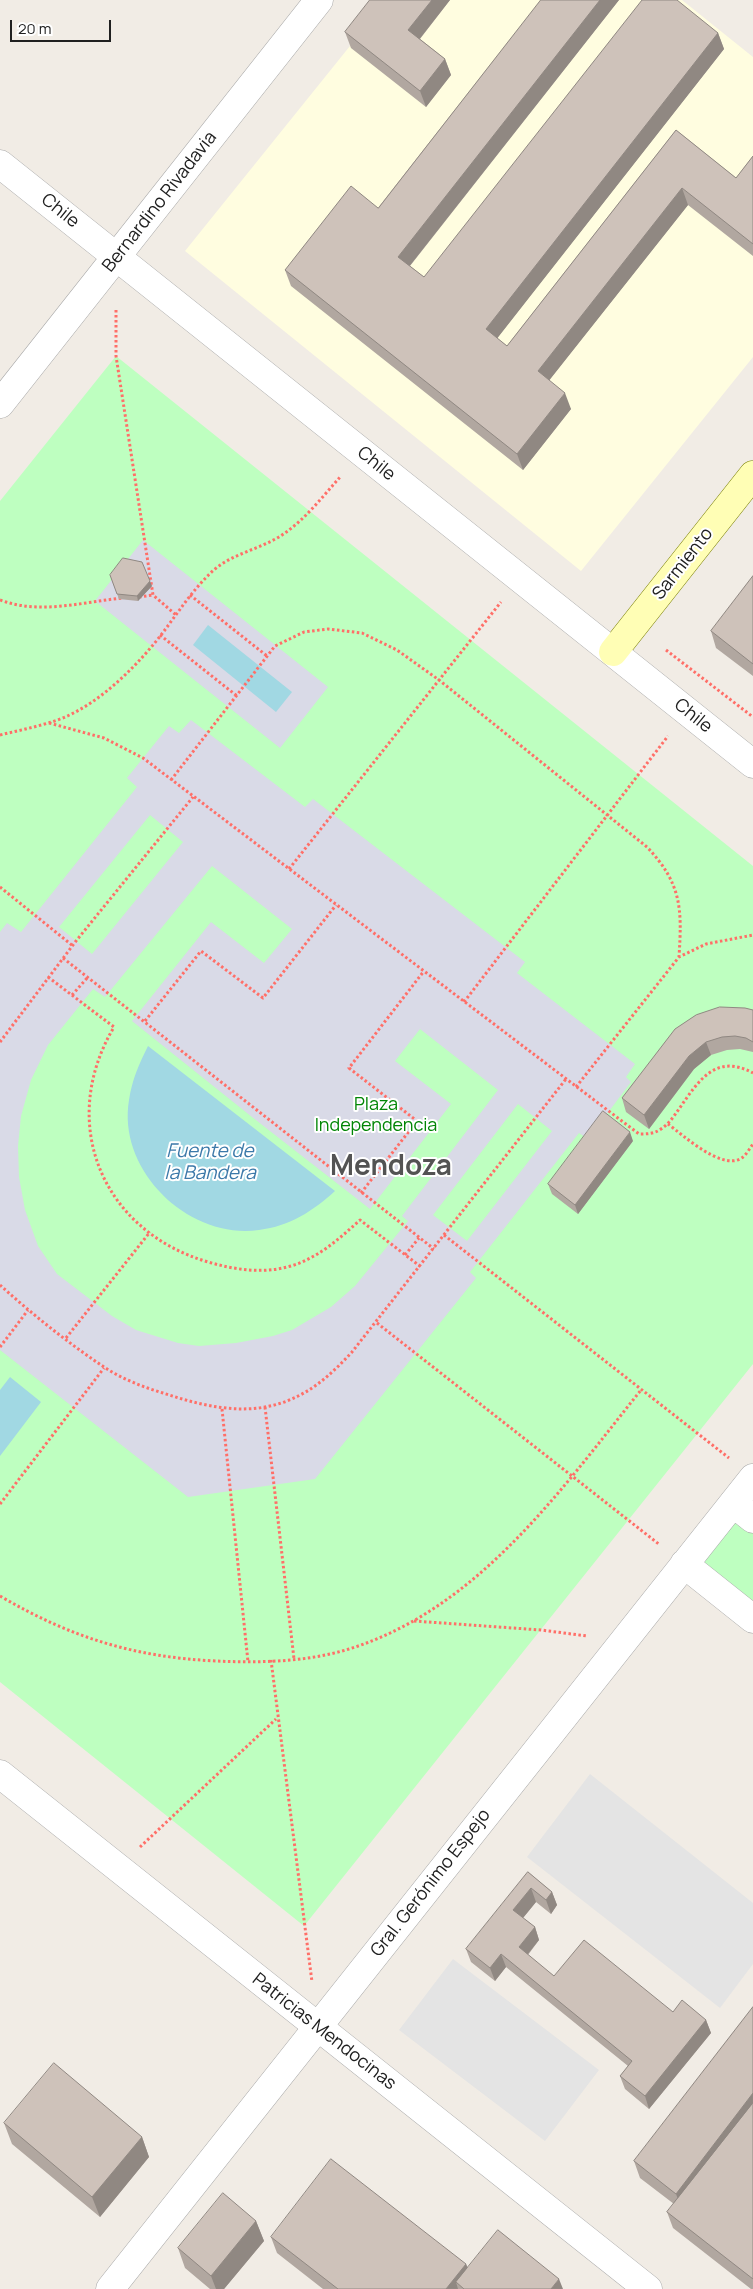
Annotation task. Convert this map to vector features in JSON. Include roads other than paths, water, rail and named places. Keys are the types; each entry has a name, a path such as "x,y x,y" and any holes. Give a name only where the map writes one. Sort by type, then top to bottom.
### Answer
{"main road":[{"name":"Sarmiento","path":"613,652 753,476"}],"street":[{"name":"Bernardino Rivadavia","path":"0,404 320,0"},
{"name":"Chile","path":"0,164 753,764"},
{"name":"Gral. Gerónimo Espejo","path":"110,2289 684,1564 743,1511 753,1478"},
{"path":"684,1564 753,1619"},
{"name":"Patricias Mendocinas","path":"0,1774 648,2289"}],"water":[{"path":"208,625 292,692 276,712 193,645"},
{"name":"Fuente de la Bandera","path":"148,1046 335,1191 318,1205 291,1221 259,1230 233,1230 207,1224 184,1212 163,1195 146,1175 134,1152 128,1126 129,1100 132,1086"},
{"path":"10,1377 41,1402 0,1456 0,1390"}],"district":[{"name":"Mendoza","path":"391,1167"}],"park label":[{"name":"Plaza Independencia","path":"376,1115"}]}
